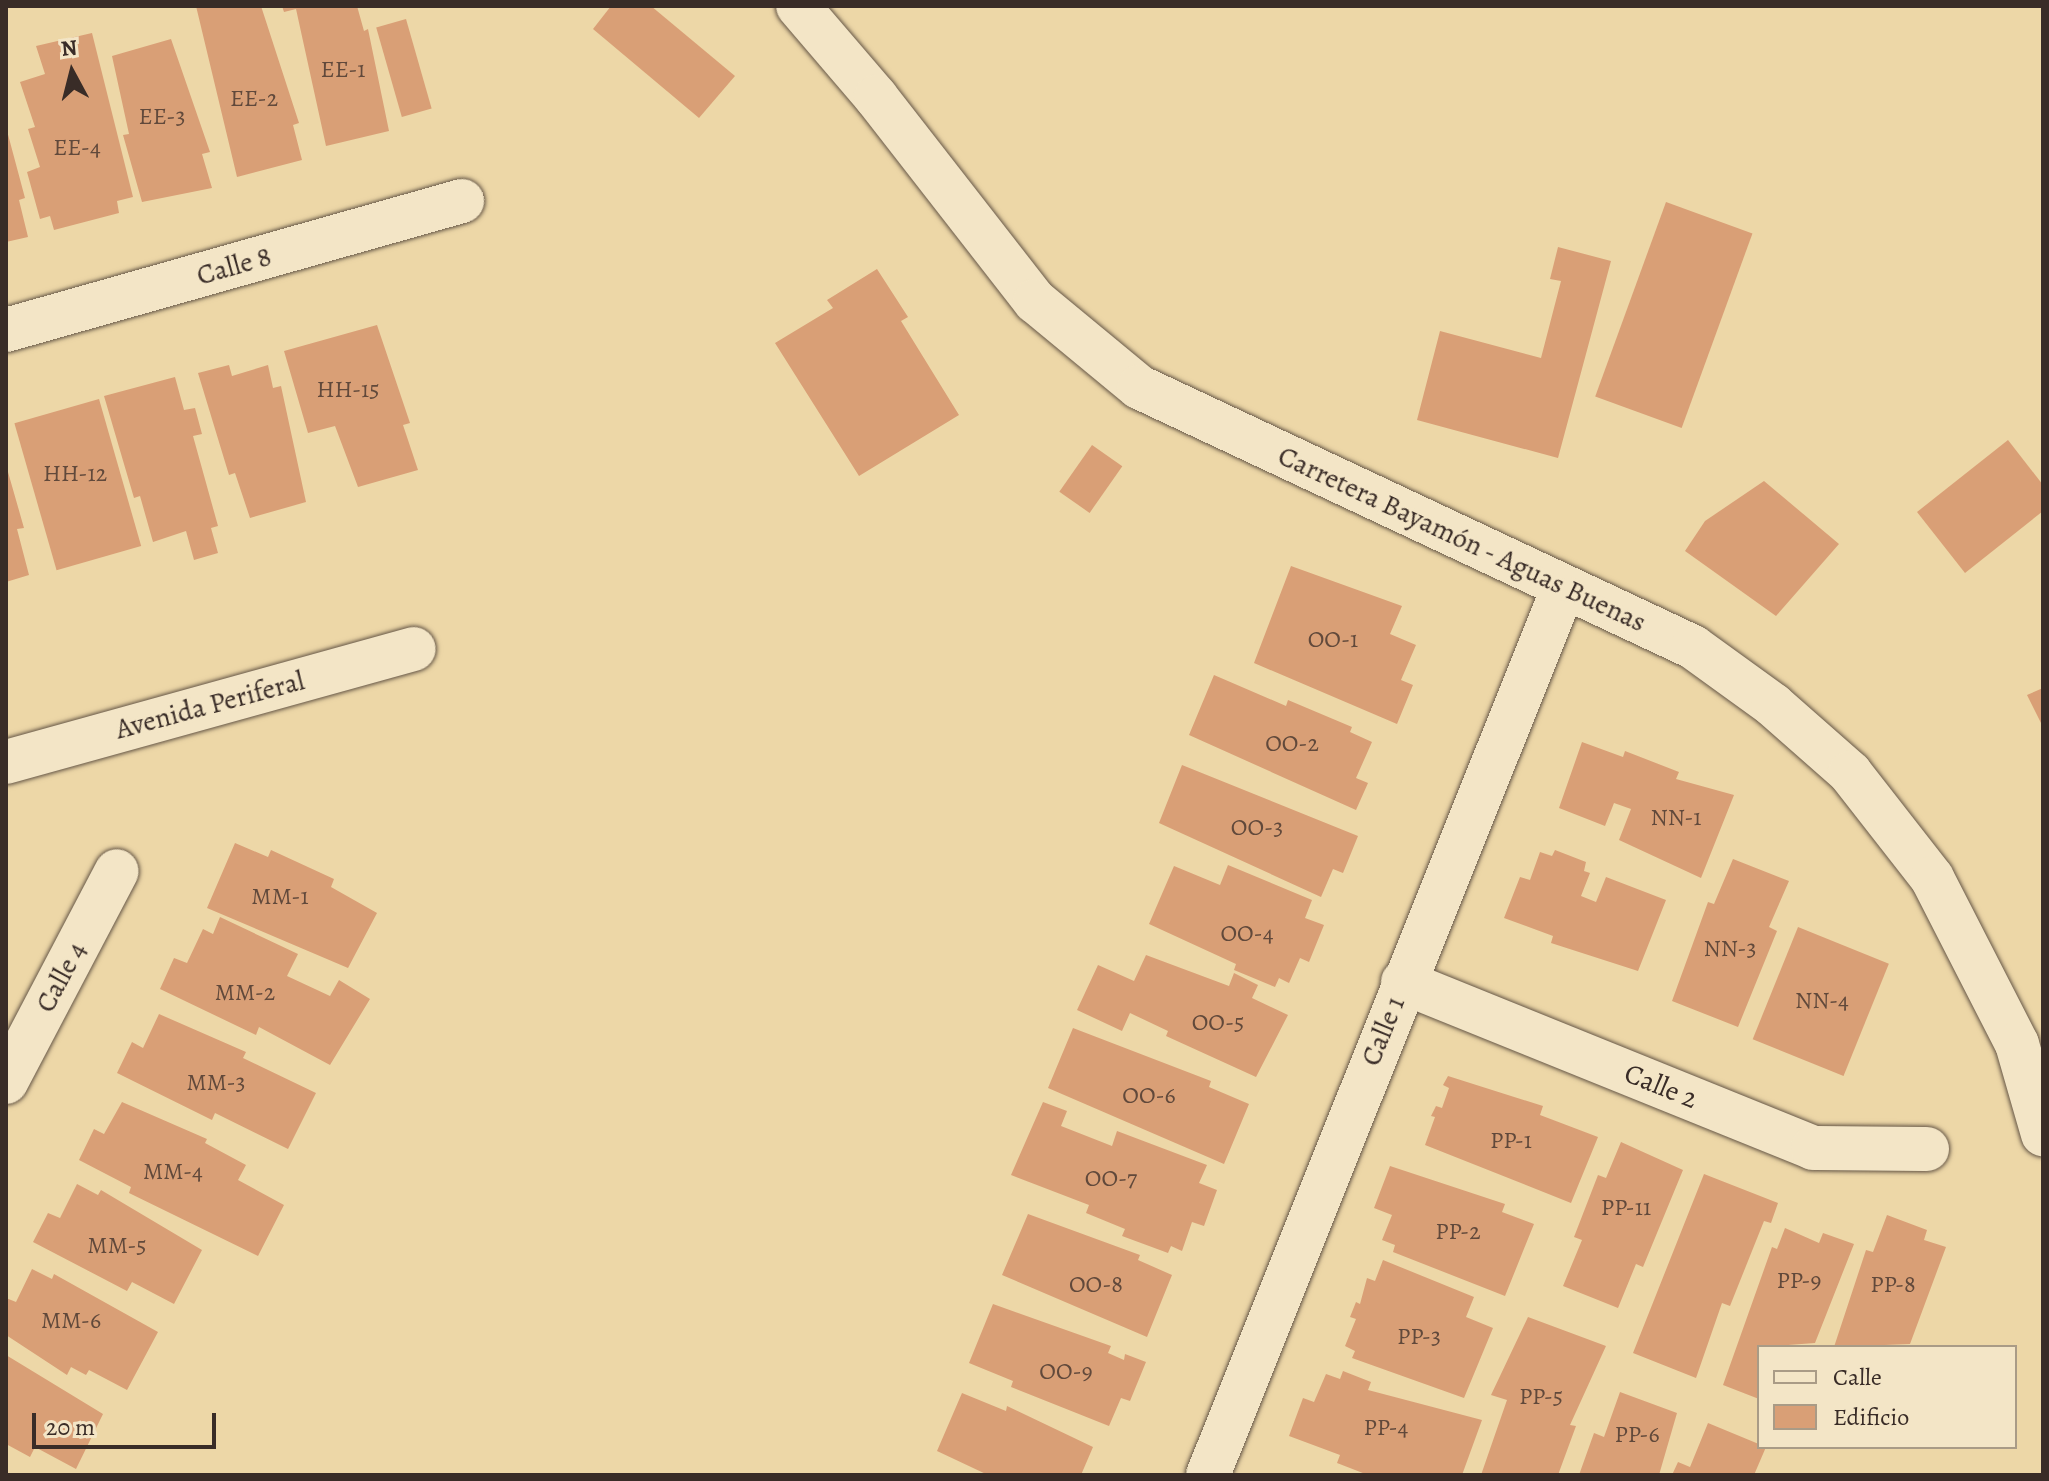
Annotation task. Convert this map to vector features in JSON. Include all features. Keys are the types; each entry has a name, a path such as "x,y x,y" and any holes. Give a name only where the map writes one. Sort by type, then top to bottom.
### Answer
{"street":[{"name":"Carretera Bayamón - Aguas Buenas","path":"798,6 1035,301 1139,387 1563,589 1693,647 1773,705 1850,773 1932,878 2017,1044 2043,1134"},
{"name":"Calle 8","path":"6,330 462,201"},
{"name":"Calle 1","path":"1208,1475 1563,589"},
{"name":"Avenida Periferal","path":"6,762 414,649"},
{"name":"Calle 4","path":"6,1082 117,871"},
{"name":"Calle 2","path":"1403,982 1813,1148 1927,1149"}],"building":[{"path":"196,6 261,6 299,123 293,125 302,160 237,177"},
{"path":"282,6 357,6 364,31 368,29 389,131 326,146 296,9 284,12"},
{"path":"611,6 651,6 735,76 699,118 593,29"},
{"path":"406,19 432,108 402,117 376,28"},
{"path":"92,33 133,197 117,201 119,213 54,230 50,216 40,219 27,172 40,167 28,129 35,127 20,82 45,74 36,46"},
{"path":"171,39 210,152 202,154 212,188 142,202 123,135 129,134 112,56"},
{"path":"6,127 25,198 19,200 28,237 6,242"},
{"path":"1666,202 1752,233 1682,428 1595,397"},
{"path":"1558,247 1611,261 1558,458 1417,420 1440,331 1541,358 1561,281 1550,279"},
{"path":"877,269 908,317 901,321 959,415 859,476 775,343 833,308 827,300"},
{"path":"377,325 410,423 403,425 418,470 358,487 335,426 308,433 284,351"},
{"path":"229,365 232,376 268,365 273,388 281,386 306,502 250,518 235,473 229,475 198,373"},
{"path":"175,377 184,410 195,408 202,434 193,436 218,526 211,528 218,553 194,560 186,531 153,542 140,496 134,498 104,396"},
{"path":"99,399 141,546 57,570 14,423"},
{"path":"2008,440 2043,485 2043,511 1965,573 1917,512"},
{"path":"1092,445 1122,466 1090,513 1059,492"},
{"path":"6,465 24,528 17,529 29,575 6,582"},
{"path":"1764,481 1839,544 1776,616 1685,551 1705,521"},
{"path":"1291,566 1402,606 1390,634 1416,645 1401,680 1413,685 1397,724 1254,663"},
{"path":"1214,675 1286,706 1288,700 1352,727 1350,732 1372,742 1356,778 1368,783 1356,810 1189,735"},
{"path":"2043,688 2043,727 2027,695"},
{"path":"1582,742 1623,757 1625,751 1679,772 1676,779 1734,795 1701,878 1619,840 1631,809 1614,803 1605,826 1559,808"},
{"path":"1182,765 1358,836 1343,873 1333,869 1321,897 1159,823"},
{"path":"235,843 268,857 271,850 334,879 331,887 377,913 348,968 207,908"},
{"path":"1555,850 1586,862 1584,871 1590,873 1581,896 1596,902 1606,877 1666,900 1638,971 1551,943 1553,936 1504,918 1520,877 1530,880 1540,852 1552,856"},
{"path":"1733,859 1789,881 1769,927 1777,931 1738,1027 1672,1001 1708,902 1714,904"},
{"path":"1228,865 1312,900 1305,918 1324,925 1309,962 1300,958 1289,983 1279,978 1275,987 1234,970 1236,964 1149,924 1174,866 1220,885"},
{"path":"220,917 298,954 287,976 330,996 339,980 370,999 330,1065 259,1027 256,1035 160,989 174,958 187,963 203,929 213,934"},
{"path":"1798,927 1889,964 1844,1076 1753,1039"},
{"path":"1146,955 1229,986 1234,973 1258,985 1252,998 1288,1015 1256,1077 1166,1036 1168,1031 1130,1013 1122,1031 1077,1010 1098,965 1134,981"},
{"path":"159,1014 246,1052 243,1058 316,1093 288,1149 215,1113 212,1120 117,1073 132,1042 143,1048"},
{"path":"1073,1028 1211,1081 1209,1087 1249,1104 1224,1164 1048,1088"},
{"path":"1448,1076 1543,1106 1540,1115 1598,1137 1571,1203 1425,1145 1435,1117 1431,1116 1436,1106 1442,1108 1449,1088 1443,1085"},
{"path":"122,1102 207,1139 205,1143 246,1165 238,1180 284,1205 258,1256 129,1193 131,1187 79,1160 94,1129 104,1134"},
{"path":"1043,1102 1067,1111 1061,1126 1112,1146 1117,1131 1207,1165 1199,1183 1217,1190 1204,1226 1192,1222 1182,1251 1171,1246 1168,1253 1122,1236 1125,1229 1086,1213 1089,1205 1011,1175"},
{"path":"1621,1142 1683,1170 1643,1267 1636,1264 1618,1308 1563,1286 1582,1240 1574,1237 1598,1175 1606,1178"},
{"path":"1390,1166 1505,1204 1502,1212 1534,1224 1505,1296 1393,1252 1395,1245 1382,1240 1392,1215 1374,1208"},
{"path":"1704,1174 1778,1203 1771,1223 1764,1221 1730,1306 1722,1303 1696,1378 1633,1353"},
{"path":"77,1184 98,1195 101,1190 202,1250 174,1304 132,1282 127,1291 33,1242 48,1213 60,1218"},
{"path":"1028,1214 1140,1255 1138,1260 1172,1275 1147,1337 1002,1275"},
{"path":"1887,1215 1927,1230 1924,1240 1946,1247 1910,1344 1835,1345 1866,1250 1873,1252"},
{"path":"1785,1228 1819,1243 1823,1233 1854,1244 1815,1343 1757,1345 1757,1398 1723,1385 1772,1247 1777,1249"},
{"path":"1383,1260 1474,1297 1466,1317 1493,1328 1464,1398 1352,1358 1355,1351 1345,1346 1356,1319 1350,1317 1356,1302 1360,1304 1367,1278 1375,1281"},
{"path":"32,1269 52,1279 54,1274 158,1332 127,1390 89,1370 86,1375 71,1367 67,1375 6,1335 6,1298 16,1302"},
{"path":"993,1304 1111,1346 1108,1353 1124,1360 1125,1354 1146,1362 1130,1401 1121,1398 1109,1426 1011,1387 1013,1381 969,1363"},
{"path":"1528,1317 1606,1346 1570,1425 1576,1426 1558,1475 1481,1475 1507,1400 1491,1395"},
{"path":"6,1355 103,1414 76,1469 35,1447 30,1457 6,1444"},
{"path":"1343,1371 1371,1382 1368,1390 1482,1420 1462,1475 1368,1475 1337,1463 1340,1455 1289,1436 1303,1398 1314,1402 1326,1374 1340,1379"},
{"path":"1620,1392 1677,1413 1659,1475 1579,1475 1594,1433 1604,1437"},
{"path":"962,1393 1006,1411 1007,1406 1093,1447 1081,1475 988,1475 937,1451"},
{"path":"1708,1423 1757,1443 1757,1449 1765,1449 1754,1475 1672,1475 1678,1462 1690,1467"}]}
